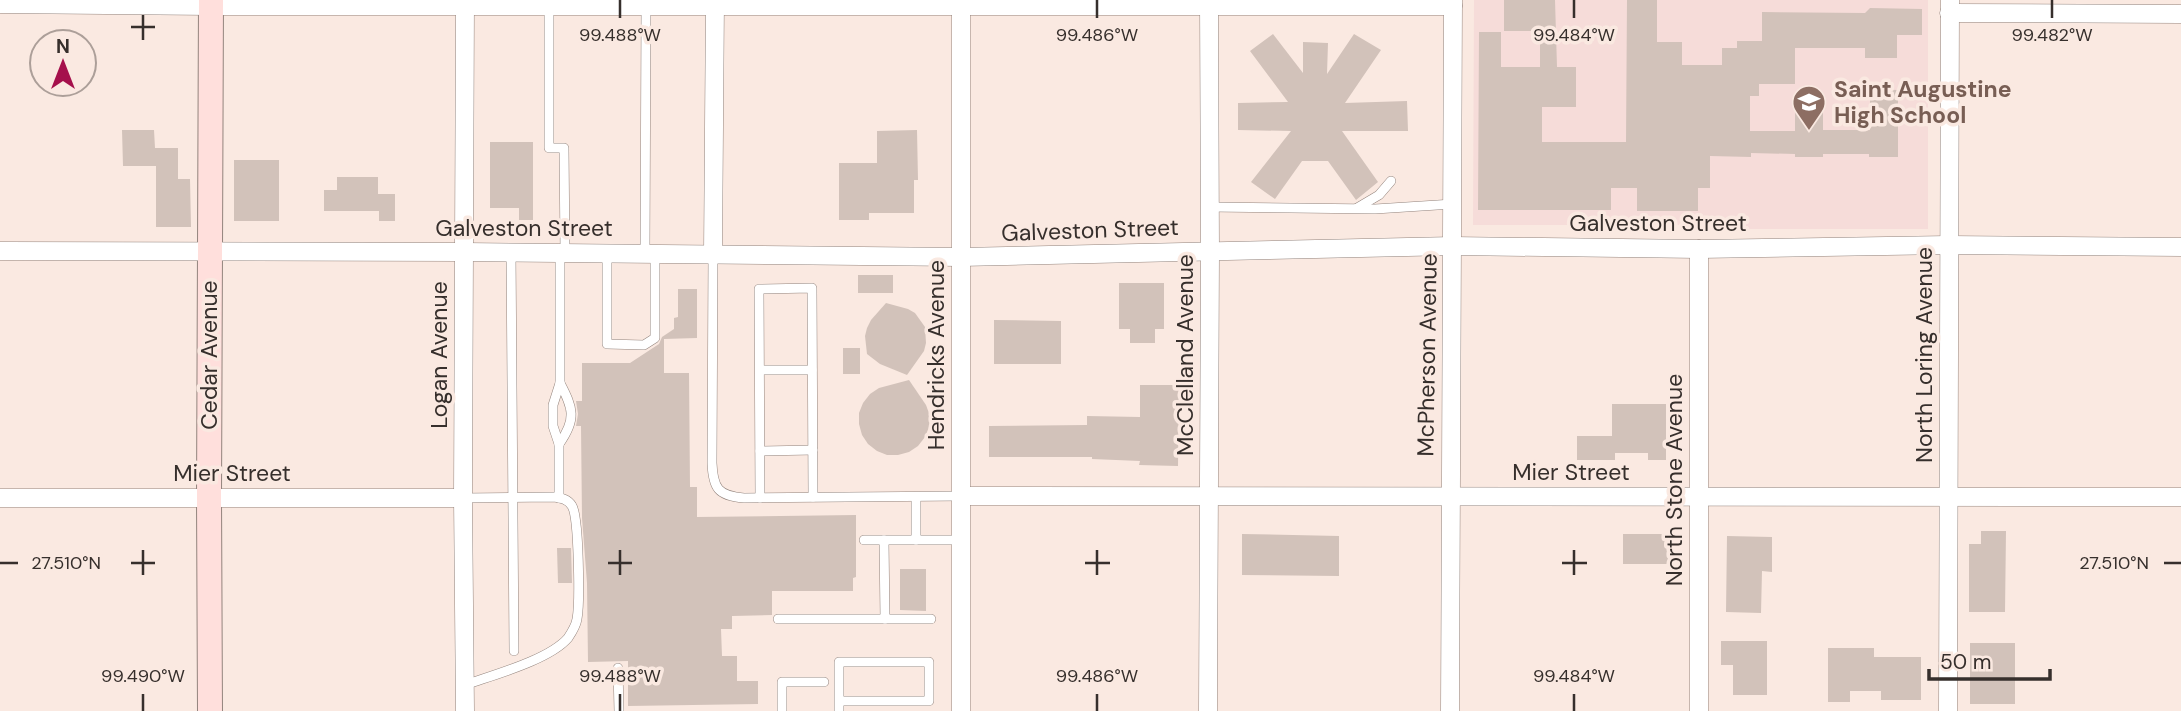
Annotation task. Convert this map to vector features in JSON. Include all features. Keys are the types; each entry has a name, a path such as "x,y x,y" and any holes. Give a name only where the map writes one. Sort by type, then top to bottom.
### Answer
{"street":[{"name":"Cedar Avenue","path":"210,711 211,3"},
{"name":"Logan Avenue","path":"465,3 465,711"},
{"path":"713,254 715,3"},
{"name":"Hendricks Avenue","path":"961,3 961,711"},
{"name":"McClelland Avenue","path":"1208,3 1208,711"},
{"path":"0,5 1453,3"},
{"name":"McPherson Avenue","path":"1450,711 1453,3"},
{"path":"1950,7 2181,15"},
{"name":"North Loring Avenue","path":"1948,711 1950,7"},
{"name":"Galveston Street","path":"0,251 563,252 961,257 1453,246 1699,249 2181,247"},
{"name":"North Stone Avenue","path":"1699,249 1699,711"},
{"name":"Mier Street","path":"961,496 2181,497"},
{"name":"Mier Street","path":"0,498 463,498"}],"lane":[{"path":"548,6 549,148 565,148 560,383 553,405 553,426 559,444 559,498"},
{"path":"607,253 607,344 644,345 655,338 650,253 646,6"},
{"path":"1356,208 1378,195 1391,181"},
{"path":"1210,207 1356,208 1452,204"},
{"path":"511,252 514,651"},
{"path":"713,254 712,476 721,493 730,497 760,498 961,496"},
{"path":"760,498 759,289 772,288 812,288 813,497"},
{"path":"760,370 812,370"},
{"path":"559,444 571,424 569,399 560,383"},
{"path":"760,451 813,450"},
{"path":"916,497 916,540"},
{"path":"463,498 559,498 569,502 575,515 578,590 574,629 556,648 465,685"},
{"path":"864,540 960,540"},
{"path":"884,540 885,619"},
{"path":"778,619 932,619"},
{"path":"839,662 929,662 929,701 839,706 839,662"},
{"path":"618,668 619,711"},
{"path":"782,711 782,682 824,682"}],"shaded area":[{"path":"1474,0 1928,0 1928,229 1738,229 1724,225 1473,225"}],"building":[{"path":"1504,0 1555,0 1557,67 1576,67 1576,107 1542,107 1542,142 1626,142 1627,0 1657,0 1657,42 1682,42 1682,65 1722,65 1722,48 1737,48 1737,41 1762,41 1762,12 1865,13 1870,8 1922,9 1922,35 1897,35 1897,58 1865,58 1865,48 1795,48 1795,84 1759,84 1759,96 1750,96 1750,131 1795,131 1795,99 1823,99 1823,130 1870,130 1870,89 1898,90 1898,157 1823,154 1823,157 1795,157 1795,154 1751,153 1751,157 1710,156 1710,188 1698,188 1698,211 1637,211 1637,188 1611,188 1611,210 1478,210 1479,32 1501,32 1501,67 1540,67 1540,31 1504,31"},
{"path":"1273,34 1303,73 1303,42 1328,43 1327,74 1354,34 1381,50 1345,103 1407,101 1408,131 1342,131 1378,182 1356,200 1328,161 1302,161 1275,199 1251,182 1291,131 1238,130 1238,103 1288,102 1250,51"},
{"path":"122,130 154,130 155,148 178,148 178,179 190,179 191,227 156,227 156,166 123,166"},
{"path":"917,130 918,180 914,180 914,213 869,213 869,220 839,220 839,163 877,163 877,131"},
{"path":"490,142 533,142 533,220 519,220 519,208 490,208"},
{"path":"234,160 279,160 279,221 234,221"},
{"path":"337,177 378,177 378,194 395,194 395,221 379,221 379,211 324,211 324,190 337,190"},
{"path":"858,275 893,275 893,293 858,293"},
{"path":"1119,283 1164,283 1164,329 1155,329 1155,343 1130,343 1130,329 1119,329"},
{"path":"678,289 697,289 697,338 664,339 664,373 689,373 690,487 697,487 697,517 856,515 856,577 853,578 853,591 772,591 772,615 732,616 732,629 721,629 722,656 737,656 737,681 758,681 758,704 628,706 628,661 588,662 581,426 576,426 576,401 582,401 582,363 630,363 659,344 662,337 674,329 674,318 678,317"},
{"path":"886,303 915,313 925,327 924,351 907,375 880,364 867,354 867,328"},
{"path":"994,320 1061,321 1061,364 994,364"},
{"path":"843,348 860,348 860,374 843,374"},
{"path":"909,380 926,405 930,416 929,427 918,446 909,452 887,455 868,444 862,435 859,413 870,394 879,388"},
{"path":"1140,385 1179,385 1178,466 1139,465 1140,461 1092,457 989,457 989,426 1087,425 1087,416 1140,417"},
{"path":"1612,404 1666,404 1666,460 1648,460 1648,453 1615,453 1615,460 1577,460 1577,436 1612,436"},
{"path":"1981,531 2006,531 2005,612 1969,612 1969,544 1981,544"},
{"path":"1242,534 1339,536 1339,576 1242,575"},
{"path":"1623,534 1668,534 1668,564 1623,564"},
{"path":"1727,536 1772,537 1772,572 1762,571 1761,613 1726,612"},
{"path":"557,548 571,548 572,583 558,583"},
{"path":"900,569 926,569 926,611 900,610"},
{"path":"1721,641 1767,641 1767,695 1733,695 1733,665 1721,665"},
{"path":"1970,643 2015,643 2015,704 1970,704"},
{"path":"1828,648 1874,648 1874,657 1921,657 1921,700 1881,700 1881,691 1850,691 1850,702 1828,702"}],"place":[{"name":"Saint Augustine High School","path":"1809,132"}]}
